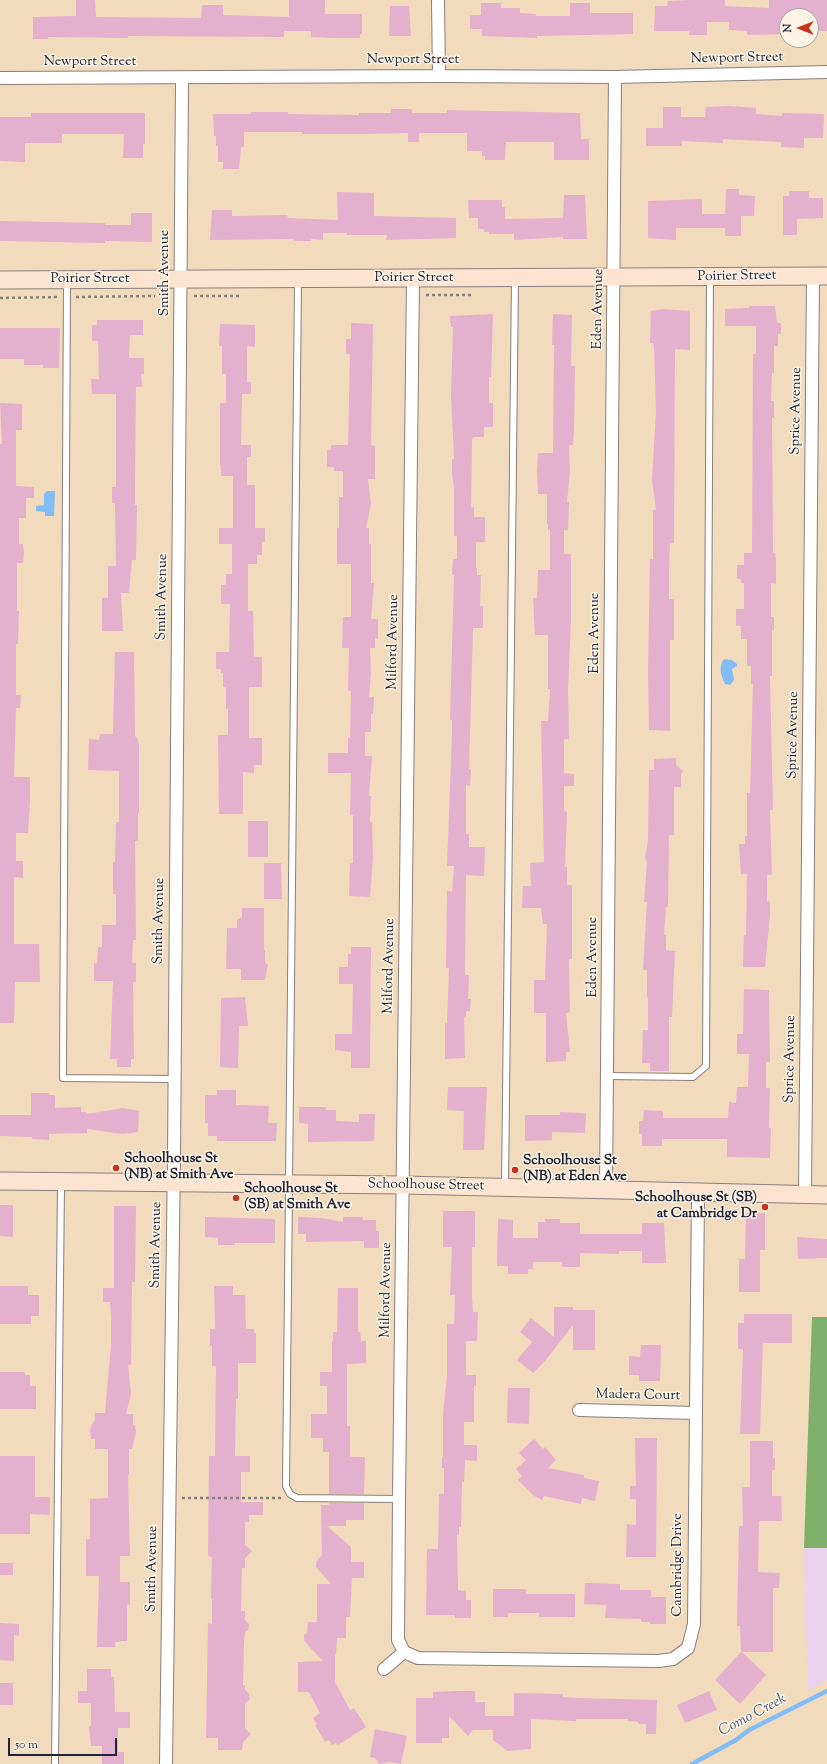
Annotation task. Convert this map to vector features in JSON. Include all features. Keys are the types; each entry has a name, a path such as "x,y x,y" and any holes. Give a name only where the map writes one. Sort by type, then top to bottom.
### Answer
{"street":[{"path":"438,0 439,76"},
{"name":"Newport Street","path":"0,78 182,79 439,76 615,77 827,72"},
{"name":"Eden Avenue","path":"606,1189 615,77"},
{"name":"Smith Avenue","path":"166,1764 174,1079 182,79"},
{"name":"Poirier Street","path":"0,280 68,289 181,280 820,276"},
{"name":"Sprice Avenue","path":"805,1194 820,276"},
{"name":"Milford Avenue","path":"404,1652 398,1640 413,279"},
{"name":"Schoolhouse Street","path":"0,1181 402,1185 827,1195"},
{"name":"Cambridge Drive","path":"404,1652 418,1658 659,1661 681,1654 688,1648 694,1624 698,1193"},
{"name":"Madera Court","path":"579,1410 695,1413"},
{"path":"384,1669 404,1652"}],"lane":[{"path":"608,1076 694,1078 706,1066 710,277"},
{"path":"505,1187 515,278"},
{"path":"298,280 286,1486 290,1494 297,1498 399,1499"},
{"path":"68,289 63,1078 174,1079"},
{"path":"55,1764 61,1181"}],"path":[{"path":"0,298 68,289 161,296"},
{"path":"180,1498 280,1499 290,1494"}],"shaded area":[{"path":"804,1548 827,1548 827,1680 808,1691"}],"green space":[{"path":"812,1317 827,1317 827,1548 804,1548"}],"water":[{"path":"47,491 55,491 54,516 45,516 45,512 36,511 36,506 44,505 44,494"},
{"path":"724,659 732,660 737,664 737,666 732,669 734,680 730,685 725,684 721,674 721,665"}],"building":[{"path":"76,0 95,0 96,17 201,18 202,5 223,5 223,15 289,17 289,0 325,0 325,14 362,14 362,34 360,34 360,38 333,38 311,37 311,31 284,31 284,37 128,36 128,38 48,37 48,39 33,39 33,17 76,16"},
{"path":"725,0 725,6 769,8 769,0 827,0 827,31 819,31 819,8 779,8 779,34 747,35 747,31 729,30 729,22 707,22 707,35 689,35 689,31 654,31 655,6 667,6 668,1"},
{"path":"481,3 501,3 501,8 520,8 520,13 536,14 536,16 570,16 570,3 590,3 590,13 633,13 633,34 537,36 537,38 482,36 482,29 470,29 470,15 481,15"},
{"path":"390,6 409,6 411,36 389,36"},
{"path":"730,106 756,108 756,114 782,116 782,113 824,114 823,138 804,138 804,148 781,147 781,142 723,139 723,143 682,141 682,146 646,146 646,128 663,128 663,107 681,107 681,117 705,117 706,107"},
{"path":"391,109 412,109 412,113 447,113 447,110 580,113 581,139 589,139 589,160 554,160 554,142 506,142 505,160 485,160 485,156 482,156 482,151 467,151 467,133 419,133 419,142 408,142 408,133 302,134 302,132 244,132 244,147 241,147 239,169 223,169 223,162 218,162 218,146 216,146 216,136 214,136 213,114 288,112 288,114 359,115 359,113 391,113"},
{"path":"31,113 145,113 145,144 143,144 143,158 123,158 124,134 62,134 62,143 25,143 25,162 0,161 0,117 31,117"},
{"path":"726,189 739,189 739,195 755,196 754,216 741,216 741,236 725,236 725,228 676,228 676,240 648,238 648,201 702,199 702,214 725,214"},
{"path":"789,191 809,191 809,198 823,198 823,218 797,219 797,235 783,235 783,196 789,196"},
{"path":"337,192 374,193 374,216 456,218 456,238 386,240 387,235 347,235 347,233 323,233 323,240 311,239 311,241 294,241 294,239 210,240 212,210 232,210 232,216 287,215 288,218 338,220"},
{"path":"564,195 585,195 587,239 563,239 563,237 514,240 514,234 489,234 489,232 484,232 484,229 478,229 478,218 469,218 468,200 502,200 502,207 505,207 505,219 563,218"},
{"path":"131,213 152,213 152,242 105,241 105,243 0,241 0,221 105,223 105,225 131,225"},
{"path":"749,306 775,306 777,323 781,323 781,334 778,334 778,346 774,346 774,373 772,373 771,401 774,401 774,418 772,418 773,553 775,553 776,559 776,584 771,583 771,617 774,617 774,630 772,630 772,676 770,676 773,810 770,810 772,875 767,875 767,901 770,902 770,915 765,967 743,967 744,935 746,935 747,874 741,874 739,844 745,844 745,836 747,836 747,793 750,793 753,684 751,684 751,666 747,666 747,639 741,639 741,626 736,626 736,609 744,609 744,583 741,583 741,579 737,579 737,565 744,565 744,553 752,553 753,354 756,354 756,326 725,326 725,309 749,308"},
{"path":"663,309 690,311 690,350 675,349 674,543 670,543 669,570 669,599 674,599 674,640 670,640 670,731 649,730 648,672 650,559 653,559 653,510 656,510 652,479 656,412 654,347 653,343 650,343 651,311"},
{"path":"493,314 489,403 493,403 493,427 484,427 484,437 473,437 472,440 471,507 474,507 474,517 485,517 485,542 476,542 477,575 481,575 480,606 483,606 483,628 473,628 469,769 471,769 470,786 466,785 466,834 469,834 469,847 485,847 484,876 466,875 465,975 469,975 468,999 471,999 470,1011 466,1011 466,1017 464,1017 465,1058 445,1059 445,1023 447,1023 449,968 446,968 447,891 452,892 454,866 447,866 452,734 452,720 450,720 454,575 452,575 453,559 457,559 457,536 454,536 454,489 452,474 452,459 454,459 451,395 453,327 451,327 450,316"},
{"path":"553,314 572,315 571,366 575,366 573,445 569,445 570,472 567,502 569,502 568,530 564,530 564,554 571,554 571,621 568,689 569,739 564,739 564,773 574,774 574,786 564,786 564,810 567,813 565,867 567,867 567,885 572,885 572,959 569,959 570,1012 566,1013 570,1052 566,1052 566,1061 546,1062 546,1013 534,1013 534,980 545,980 547,924 543,924 541,908 522,908 523,886 531,886 530,863 544,862 541,721 548,721 550,689 548,689 548,635 535,635 533,598 537,598 538,570 550,570 550,530 548,530 547,524 547,494 538,494 537,472 538,453 553,453"},
{"path":"97,320 143,320 143,335 130,335 129,358 144,358 144,374 141,374 142,387 136,387 136,560 132,560 129,593 121,593 123,631 102,631 102,598 108,598 108,566 116,566 115,503 112,503 112,487 116,487 116,394 92,394 91,379 99,379 98,341 92,341 92,325 97,325"},
{"path":"351,323 373,324 371,445 375,446 375,479 368,479 371,503 366,528 369,528 369,544 371,544 371,583 374,583 371,619 378,619 378,639 375,638 375,648 370,648 371,674 369,697 374,697 373,714 371,714 371,732 365,732 365,756 372,756 369,796 371,796 370,822 372,822 373,857 370,897 349,896 350,863 353,863 353,815 350,815 351,773 328,773 328,753 348,753 348,738 350,738 351,691 348,691 349,648 342,648 343,617 351,617 351,564 337,564 339,497 343,497 343,471 334,471 334,467 327,467 327,450 331,450 331,445 348,445 350,354 346,354 346,339 351,339"},
{"path":"220,324 255,325 255,347 247,346 247,382 251,382 251,394 242,394 241,445 251,445 251,457 247,457 247,485 255,485 255,528 265,528 265,542 262,542 262,555 257,555 257,564 248,564 248,611 253,611 254,657 262,657 262,687 249,687 249,738 262,738 262,765 254,765 254,773 243,772 243,814 219,814 218,735 228,735 228,709 226,709 226,687 223,687 223,673 221,673 221,669 216,669 216,652 229,652 230,604 221,604 221,585 226,585 226,574 232,574 232,544 219,544 219,528 233,528 233,476 221,476 220,466 220,403 226,403 226,374 222,374 222,346 219,346"},
{"path":"0,328 60,328 59,368 43,368 43,365 24,365 24,359 0,359"},
{"path":"0,403 22,404 22,430 16,430 16,486 34,487 34,498 26,498 26,518 19,518 19,544 23,544 24,553 23,563 17,563 17,611 19,611 18,644 16,644 16,695 21,695 20,708 16,708 14,777 30,777 30,801 28,833 16,833 16,861 23,861 23,878 14,877 14,944 39,944 40,982 15,982 14,1023 0,1023 0,444 2,444"},
{"path":"115,652 134,652 135,736 138,739 139,746 138,841 135,841 136,940 133,940 132,963 136,963 136,982 133,982 134,1059 131,1059 131,1067 117,1067 117,1059 110,1059 113,981 94,981 94,963 97,963 98,947 102,947 102,925 116,925 116,894 113,894 113,862 115,862 116,822 119,822 119,771 88,770 89,739 99,740 100,734 113,734"},
{"path":"676,758 676,765 683,771 681,774 681,787 674,787 674,835 669,835 668,907 666,907 664,935 666,935 666,950 675,951 672,1017 669,1017 669,1071 650,1071 650,1063 642,1063 643,1030 648,1030 647,970 643,970 647,902 644,902 647,862 645,858 648,841 649,770 654,770 654,759"},
{"path":"248,821 268,821 268,857 248,857"},
{"path":"264,863 281,863 282,899 264,899"},
{"path":"242,908 264,908 264,950 265,962 268,965 265,980 241,980 241,969 226,969 227,928 237,928 237,920 242,917"},
{"path":"351,947 371,947 370,1068 351,1068 351,1052 335,1050 335,1034 352,1034 353,984 339,984 339,967 348,967 348,954 351,954"},
{"path":"744,989 769,990 770,1062 766,1062 766,1088 770,1088 770,1158 727,1157 727,1139 662,1139 662,1146 642,1146 642,1134 639,1134 639,1121 643,1121 644,1110 663,1111 663,1118 728,1118 729,1102 736,1103 737,1087 748,1087 749,1054 737,1054 737,1034 743,1034"},
{"path":"245,997 248,1026 239,1026 238,1068 220,1067 221,998"},
{"path":"448,1087 487,1087 484,1150 463,1150 464,1111 447,1110"},
{"path":"217,1090 236,1090 236,1105 269,1106 268,1123 277,1123 276,1141 217,1141 217,1136 208,1136 208,1123 205,1123 205,1095 217,1095"},
{"path":"31,1093 49,1093 49,1095 55,1095 55,1108 81,1107 81,1112 86,1112 87,1114 123,1108 139,1111 138,1132 123,1134 87,1129 87,1133 49,1134 49,1140 32,1139 32,1137 0,1136 0,1115 31,1115"},
{"path":"299,1107 326,1107 326,1110 336,1110 336,1121 359,1122 359,1114 375,1114 374,1141 308,1142 308,1124 299,1123"},
{"path":"560,1112 586,1113 585,1133 552,1132 552,1140 525,1141 525,1115 560,1115"},
{"path":"0,1205 13,1205 13,1237 0,1236"},
{"path":"114,1206 136,1206 135,1282 132,1282 131,1365 128,1365 131,1394 126,1414 133,1414 133,1425 135,1425 136,1432 132,1449 129,1449 128,1475 130,1556 120,1556 120,1582 130,1582 130,1605 127,1605 127,1641 115,1642 115,1647 97,1647 99,1576 86,1576 86,1539 90,1539 90,1499 108,1498 108,1449 95,1449 95,1439 91,1439 90,1429 95,1419 95,1413 105,1413 111,1345 111,1318 110,1302 103,1302 103,1288 114,1288"},
{"path":"443,1211 475,1211 475,1247 472,1247 472,1299 473,1312 478,1312 477,1341 466,1341 466,1375 476,1375 476,1386 474,1386 474,1422 464,1422 464,1445 477,1445 477,1461 465,1460 464,1482 462,1482 461,1527 459,1527 459,1535 457,1535 458,1590 466,1591 466,1600 471,1600 471,1618 455,1618 455,1615 426,1615 427,1549 438,1549 439,1494 444,1494 444,1468 442,1468 442,1457 443,1414 447,1376 447,1324 454,1324 455,1295 450,1295 452,1247 443,1247"},
{"path":"746,1213 765,1213 765,1250 760,1250 760,1292 739,1292 739,1259 745,1259"},
{"path":"205,1217 275,1219 275,1243 235,1243 235,1245 218,1245 218,1238 205,1237"},
{"path":"298,1217 322,1218 343,1222 343,1217 363,1217 363,1220 376,1220 376,1231 379,1231 379,1248 364,1248 364,1241 306,1242 306,1234 298,1234"},
{"path":"498,1219 513,1220 513,1238 538,1238 538,1222 545,1222 545,1219 560,1219 560,1223 580,1223 580,1234 642,1234 642,1223 664,1223 666,1263 642,1263 642,1251 619,1251 619,1254 580,1253 580,1267 562,1267 562,1262 533,1262 533,1269 528,1269 528,1274 508,1274 508,1266 497,1266"},
{"path":"797,1237 827,1239 827,1258 798,1259"},
{"path":"0,1286 28,1286 28,1295 39,1295 39,1316 31,1316 31,1324 0,1324"},
{"path":"214,1286 233,1286 233,1295 245,1295 246,1329 254,1329 254,1333 256,1333 256,1363 238,1363 238,1399 236,1399 235,1456 250,1456 250,1472 241,1472 241,1502 263,1502 263,1515 249,1515 249,1522 245,1522 245,1545 252,1551 245,1558 245,1568 242,1568 241,1611 245,1611 245,1620 249,1624 248,1630 245,1632 244,1642 243,1685 245,1685 245,1690 249,1694 250,1699 245,1704 245,1728 251,1734 243,1742 242,1750 218,1750 218,1738 206,1738 208,1623 212,1624 212,1557 208,1556 209,1456 215,1456 216,1366 212,1366 212,1346 210,1346 210,1329 215,1329"},
{"path":"338,1288 358,1288 358,1332 360,1332 361,1341 366,1341 366,1363 347,1364 347,1426 350,1426 350,1457 365,1457 364,1494 329,1494 329,1452 323,1452 323,1438 311,1438 311,1414 327,1414 327,1386 320,1386 320,1372 332,1372 332,1341 333,1332 337,1332"},
{"path":"554,1307 573,1307 573,1310 595,1310 595,1350 573,1350 573,1325 545,1361 533,1373 517,1360 532,1342 520,1332 531,1318 554,1337"},
{"path":"744,1314 792,1314 792,1343 763,1343 760,1434 740,1434 743,1349 738,1349 738,1323 744,1323"},
{"path":"641,1345 661,1345 660,1381 639,1381 639,1375 629,1375 629,1356 640,1357"},
{"path":"0,1372 25,1372 25,1375 30,1375 30,1386 36,1386 36,1409 0,1409"},
{"path":"508,1388 530,1388 529,1424 507,1423"},
{"path":"635,1438 657,1438 656,1557 626,1557 627,1524 636,1525 636,1499 630,1499 630,1486 636,1486"},
{"path":"534,1439 543,1449 545,1447 556,1460 548,1468 584,1475 584,1478 599,1481 595,1501 582,1498 581,1504 544,1496 542,1500 534,1496 518,1480 522,1476 516,1469 526,1460 519,1453"},
{"path":"750,1441 773,1441 775,1470 772,1470 772,1496 781,1496 782,1521 759,1521 758,1572 780,1573 779,1588 773,1588 773,1652 742,1652 766,1675 740,1704 715,1680 741,1652 740,1626 737,1626 739,1526 743,1526 742,1487 750,1487"},
{"path":"0,1456 35,1456 35,1497 50,1497 50,1515 30,1514 30,1534 0,1534"},
{"path":"329,1503 364,1503 364,1520 346,1520 346,1526 327,1526 351,1547 351,1562 364,1562 364,1578 352,1578 350,1617 346,1617 346,1638 337,1638 336,1655 335,1654 335,1682 350,1710 354,1708 366,1727 338,1745 336,1743 332,1745 329,1740 325,1742 315,1725 317,1724 313,1718 320,1713 309,1692 298,1692 298,1662 323,1661 304,1641 304,1635 307,1633 308,1622 317,1622 317,1584 331,1584 316,1567 316,1562 322,1555 321,1505 329,1505"},
{"path":"0,1563 13,1563 13,1575 0,1575"},
{"path":"585,1583 620,1584 620,1590 651,1590 651,1597 666,1597 666,1624 650,1624 650,1622 641,1622 641,1619 605,1618 606,1605 584,1604"},
{"path":"493,1589 526,1589 526,1594 575,1594 575,1617 539,1617 539,1613 508,1613 508,1617 493,1617"},
{"path":"0,1623 19,1624 19,1636 14,1635 14,1661 0,1660"},
{"path":"87,1669 111,1669 111,1677 114,1677 115,1712 130,1712 130,1728 118,1728 118,1752 124,1752 124,1764 102,1764 102,1746 91,1746 89,1727 91,1725 91,1703 78,1703 78,1691 87,1691"},
{"path":"0,1683 13,1683 13,1705 0,1705"},
{"path":"475,1691 475,1702 485,1702 485,1716 514,1716 514,1693 563,1694 563,1697 577,1698 657,1700 656,1734 646,1734 646,1724 638,1724 638,1722 628,1721 628,1719 576,1719 576,1721 531,1719 531,1749 507,1751 493,1740 493,1730 473,1730 468,1736 449,1716 449,1738 442,1738 442,1743 416,1743 416,1698 433,1698 433,1692"},
{"path":"709,1691 717,1710 685,1723 677,1705"},
{"path":"375,1729 407,1736 401,1764 389,1762 379,1764 375,1758 370,1757"}],"waterway":[{"name":"Como Creek","path":"692,1764 736,1740 749,1730 827,1691"}],"place":[{"name":"Schoolhouse St (NB) at Smith Ave","path":"116,1168"},
{"name":"Schoolhouse St (NB) at Eden Ave","path":"515,1170"},
{"name":"Schoolhouse St (SB) at Smith Ave","path":"236,1198"},
{"name":"Schoolhouse St (SB) at Cambridge Dr","path":"765,1207"}]}
